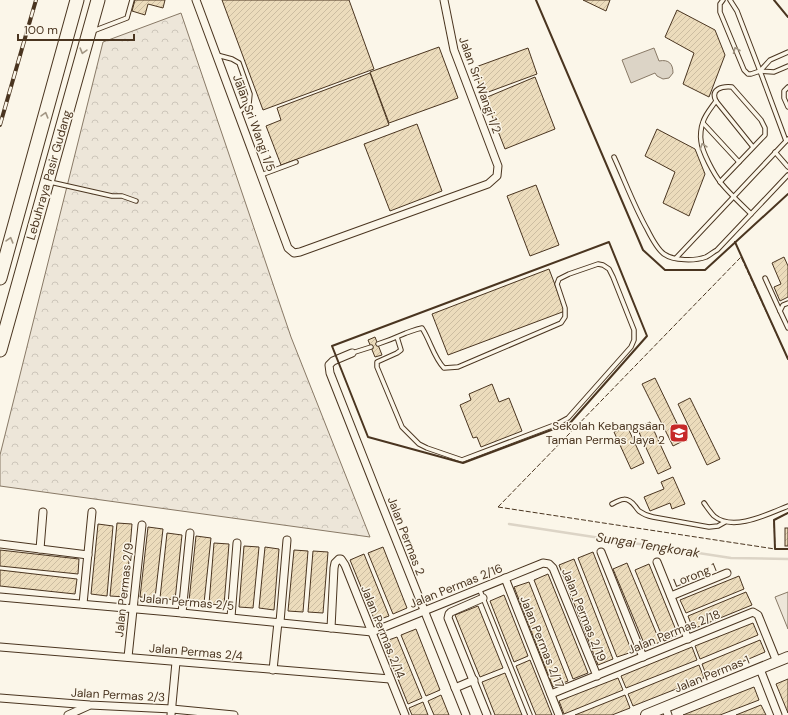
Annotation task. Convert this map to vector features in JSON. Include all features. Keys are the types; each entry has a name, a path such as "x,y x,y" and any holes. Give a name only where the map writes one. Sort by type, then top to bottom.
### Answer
{"highway":[{"name":"Lebuhraya Pasir Gudang","path":"0,278 77,0"},
{"name":"Lebuhraya Pasir Gudang","path":"0,350 98,0"}],"street":[{"name":"Jalan Sri Wangi 1/5","path":"196,0 288,248 294,252"},
{"name":"Jalan Sri Wangi 1/2","path":"294,252 300,252 488,184 497,176 498,166 454,50 444,0"},
{"name":"Jalan Permas 2","path":"352,353 333,361 330,365 330,373 423,611 466,715"},
{"path":"40,549 44,512"},
{"path":"83,604 92,512"},
{"name":"Jalan Permas 2/9","path":"128,657 142,525"},
{"path":"182,613 190,533"},
{"path":"273,670 287,540"},
{"path":"231,618 237,543"},
{"path":"0,544 88,555"},
{"path":"601,552 643,657"},
{"name":"Jalan Permas 2/14","path":"331,628 334,568 335,563 339,559 345,565 404,715"},
{"path":"657,562 688,639"},
{"name":"Jalan Permas 2/16","path":"372,632 544,563 549,564"},
{"name":"Jalan Permas 2/19","path":"549,564 553,568 596,676"},
{"name":"Lorong 1","path":"670,596 727,574"},
{"name":"Jalan Permas 2/17","path":"505,578 559,715"},
{"name":"Jalan Permas 2/5","path":"0,597 133,608 372,632"},
{"path":"483,598 451,612 448,618 488,715"},
{"name":"Jalan Permas 2/18","path":"551,694 753,612 758,615 777,662"},
{"name":"Jalan Permas 2/4","path":"0,647 390,679"},
{"name":"Jalan Permas 1","path":"646,715 667,711 788,658"},
{"path":"172,712 176,662"},
{"path":"760,669 778,715"},
{"path":"455,688 474,680"},
{"name":"Jalan Permas 2/3","path":"0,698 172,712 234,715"},
{"path":"68,715 90,705"}],"lane":[{"path":"89,32 127,18 132,0"},
{"path":"722,0 720,4 720,12 744,70 748,74 760,71 774,72 788,66"},
{"path":"676,258 787,140 736,11 730,0"},
{"path":"760,71 770,60 788,52"},
{"path":"216,55 232,59 239,63 250,94 249,104 238,113"},
{"path":"720,182 765,135 765,128 761,120 732,87 727,86 720,88 715,92 714,97 716,101 753,147"},
{"path":"788,88 784,91 784,98 788,107"},
{"path":"716,101 703,122 701,144 709,163 720,182 751,214"},
{"path":"703,122 739,162"},
{"path":"775,152 788,167"},
{"path":"614,157 640,217 652,240 664,254 681,260 706,257 717,250 788,175"},
{"path":"261,175 296,162"},
{"path":"47,181 112,196 122,196 136,201"},
{"path":"378,344 416,329 422,328 440,364 444,368 458,367 561,323 565,317 565,308 557,284 560,279 569,274 598,264 609,269 634,330 634,340 631,347 568,418 557,424 462,460 419,444 402,427 377,367 377,362 401,350 397,337"},
{"path":"765,278 788,328"},
{"path":"780,311 783,305 788,303"},
{"path":"352,353 371,347"},
{"path":"612,504 621,499 628,499 638,510 653,517 709,527 718,526 725,522"},
{"path":"704,503 714,516 725,522 734,523 761,517 788,506"},
{"path":"479,588 530,715"}],"green space":[{"path":"181,13 291,337 370,537 0,486 0,455 103,42"},
{"path":"788,592 788,629 775,597"}],"shaded area":[{"path":"654,48 659,61 670,63 673,73 669,78 663,79 655,73 631,83 622,60"}],"building":[{"path":"135,0 165,0 163,8 148,4 145,15 132,11"},
{"path":"222,0 349,0 374,69 263,110"},
{"path":"583,0 610,0 606,11"},
{"path":"677,10 715,30 725,55 709,97 683,84 694,53 665,37"},
{"path":"439,47 458,98 389,123 370,72"},
{"path":"528,48 537,74 483,94 473,68"},
{"path":"370,73 389,125 281,165 266,126 281,120 277,108"},
{"path":"535,77 555,129 505,149 485,98"},
{"path":"417,124 442,191 390,211 364,144"},
{"path":"657,129 695,149 705,174 689,216 663,203 675,172 645,156"},
{"path":"536,185 559,245 530,256 507,196"},
{"path":"784,257 788,266 788,297 780,301 774,287 781,284 772,263"},
{"path":"549,269 565,311 448,355 432,314"},
{"path":"375,337 382,355 375,357 368,340"},
{"path":"655,378 685,440 673,446 642,384"},
{"path":"492,384 499,402 509,398 522,431 481,447 477,437 473,438 460,405 471,400 469,394"},
{"path":"690,398 720,459 707,465 678,404"},
{"path":"650,422 671,468 658,474 637,428"},
{"path":"627,426 644,463 631,469 614,432"},
{"path":"673,477 685,504 672,509 670,503 650,511 644,497 664,489 661,482"},
{"path":"117,523 132,524 126,597 110,596"},
{"path":"98,524 113,526 107,596 91,594"},
{"path":"148,527 163,529 155,598 140,597"},
{"path":"785,528 788,528 788,546 785,546"},
{"path":"167,533 182,535 175,600 160,598"},
{"path":"196,536 211,538 204,603 189,601"},
{"path":"214,543 229,544 224,605 209,604"},
{"path":"244,546 259,547 253,608 239,607"},
{"path":"265,547 279,549 274,610 259,608"},
{"path":"383,547 407,608 393,614 368,553"},
{"path":"0,550 79,559 78,574 0,566"},
{"path":"294,550 308,551 303,612 288,611"},
{"path":"313,551 328,552 323,613 308,612"},
{"path":"593,552 632,652 617,657 578,558"},
{"path":"364,554 389,616 375,621 350,560"},
{"path":"574,559 613,659 598,665 559,565"},
{"path":"627,563 660,642 646,648 613,569"},
{"path":"649,564 678,635 664,641 635,570"},
{"path":"0,570 77,579 75,594 0,586"},
{"path":"548,574 588,673 573,679 534,580"},
{"path":"739,576 744,589 686,613 680,600"},
{"path":"529,582 568,681 553,687 514,587"},
{"path":"746,592 752,605 693,629 688,616"},
{"path":"504,595 528,656 514,662 490,601"},
{"path":"478,606 503,668 480,677 455,615"},
{"path":"753,623 758,635 700,659 695,646"},
{"path":"416,629 440,690 426,696 401,635"},
{"path":"397,637 422,698 408,704 383,642"},
{"path":"760,640 765,652 707,677 702,664"},
{"path":"692,647 697,660 626,688 621,676"},
{"path":"530,660 552,715 536,715 516,666"},
{"path":"699,665 704,678 633,706 628,694"},
{"path":"505,673 522,715 495,715 482,682"},
{"path":"618,678 623,690 564,714 559,701"},
{"path":"788,679 788,713 776,684"},
{"path":"754,687 759,700 720,715 683,715"},
{"path":"441,695 449,715 434,715 428,701"},
{"path":"625,695 630,708 612,715 575,715"},
{"path":"423,702 428,715 412,715 409,708"},
{"path":"761,705 766,715 736,715"}],"waterway":[{"name":"Sungai Tengkorak","path":"509,524 731,558 788,559"}],"railway":[{"path":"0,125 36,0"}],"fence":[{"path":"498,507 741,257 788,359"},
{"path":"498,507 775,549 774,520 788,513"}],"wall":[{"path":"536,0 643,250 665,270 705,270 788,194"},
{"path":"774,0 788,17"},
{"path":"609,242 647,336 570,423 463,463 368,437 332,346 609,242"},
{"path":"735,242 788,359"},
{"path":"788,513 774,520 775,549 788,549"}],"place":[{"name":"Sekolah Kebangsaan Taman Permas Jaya 2","path":"679,433"}]}
